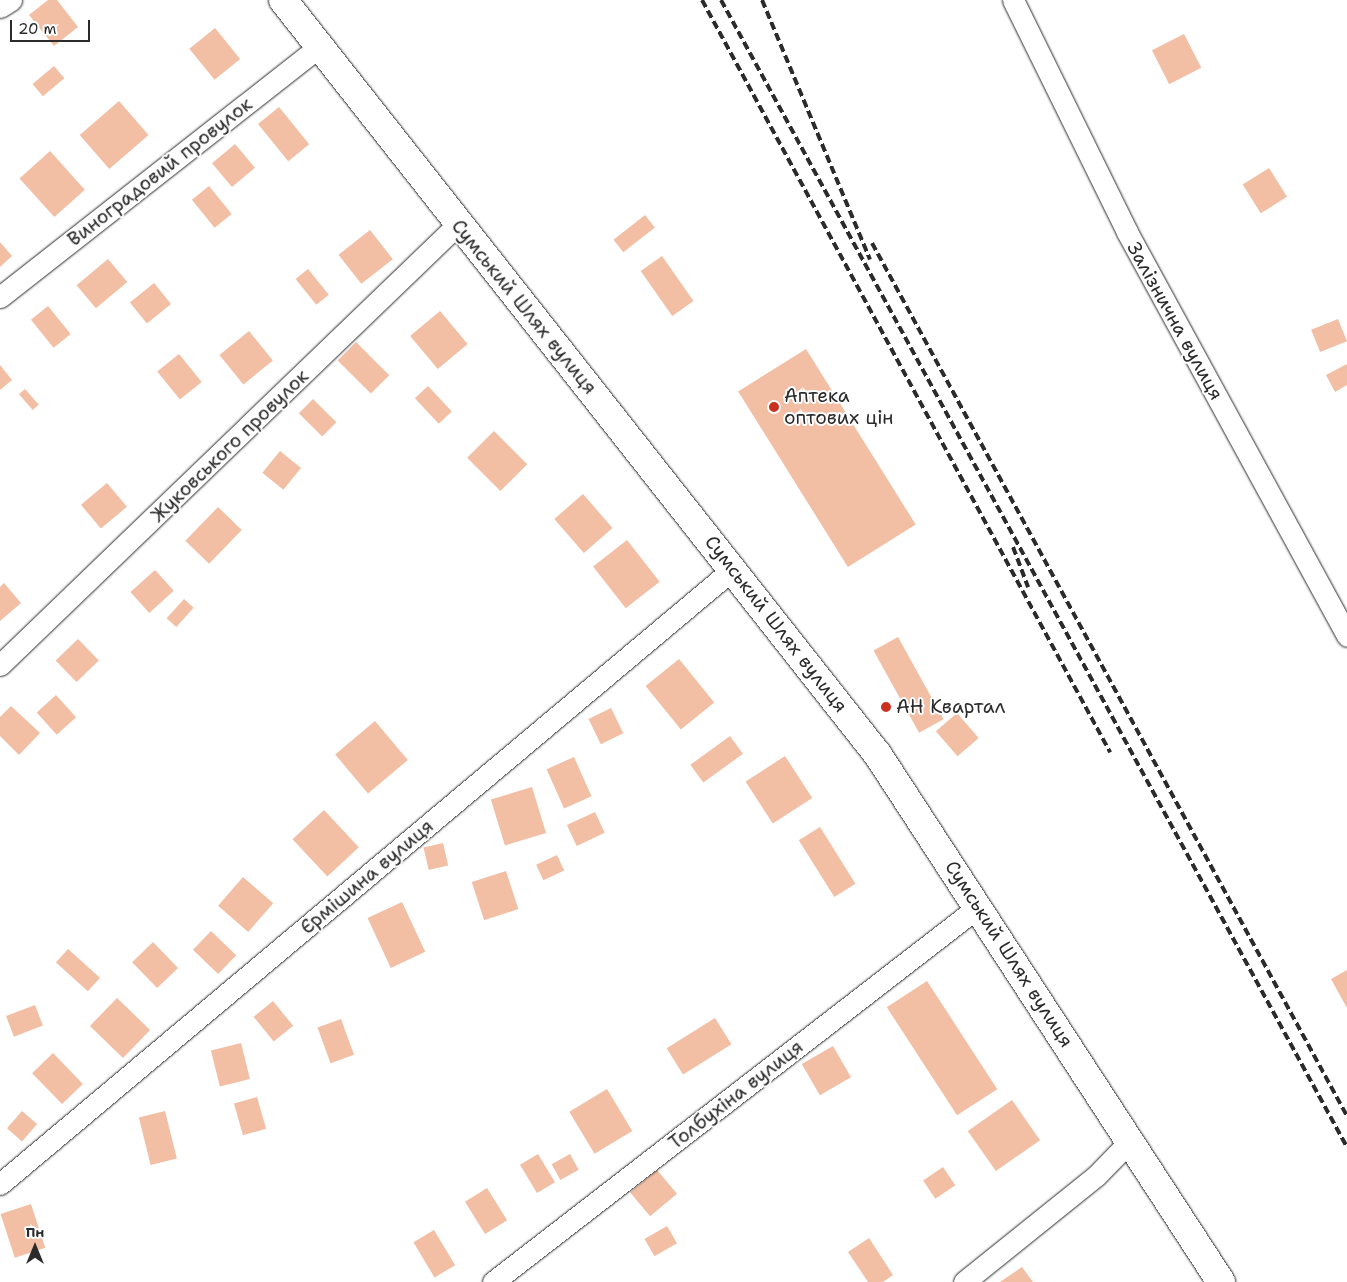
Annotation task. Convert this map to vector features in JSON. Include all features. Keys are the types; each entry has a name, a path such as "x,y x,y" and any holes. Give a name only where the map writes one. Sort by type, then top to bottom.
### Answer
{"main road":[{"name":"Сумський Шлях вулиця","path":"283,0 457,225 733,569 878,755 1131,1140 1221,1282"}],"street":[{"path":"0,7 11,0"},
{"name":"Залізнична вулиця","path":"1013,0 1127,232 1347,636"},
{"name":"Виноградовий провулок","path":"0,297 319,46"},
{"name":"Жуковського провулок","path":"0,665 423,261 457,225"},
{"name":"Єрмішина вулиця","path":"0,1184 733,569"},
{"name":"Толбухіна вулиця","path":"493,1282 978,907"},
{"path":"964,1282 1096,1176 1131,1140"}],"building":[{"path":"48,0 57,0 78,27 54,46 29,15"},
{"path":"215,28 240,59 215,80 189,49"},
{"path":"1184,34 1201,68 1169,84 1152,50"},
{"path":"54,66 64,78 43,96 33,84"},
{"path":"119,101 149,135 109,169 80,135"},
{"path":"279,107 309,144 288,161 258,124"},
{"path":"235,144 255,168 232,187 212,163"},
{"path":"50,151 85,190 54,217 20,178"},
{"path":"1269,168 1287,197 1261,213 1243,184"},
{"path":"209,186 232,214 215,228 192,200"},
{"path":"645,215 655,228 623,252 613,240"},
{"path":"370,230 393,259 361,284 338,255"},
{"path":"0,242 12,256 0,267"},
{"path":"662,256 694,301 672,316 641,271"},
{"path":"108,259 127,282 96,308 77,285"},
{"path":"308,269 329,295 316,305 296,279"},
{"path":"154,283 171,304 147,323 130,303"},
{"path":"48,306 71,334 54,348 31,320"},
{"path":"440,311 468,344 438,369 410,336"},
{"path":"1338,319 1347,341 1320,352 1311,330"},
{"path":"249,331 273,361 243,384 219,355"},
{"path":"356,342 389,375 371,394 338,360"},
{"path":"806,349 916,525 848,567 738,391"},
{"path":"179,354 202,382 180,400 157,372"},
{"path":"1347,364 1347,385 1335,392 1326,375"},
{"path":"0,365 12,380 0,390"},
{"path":"428,386 452,412 439,424 415,398"},
{"path":"25,389 39,405 33,410 19,394"},
{"path":"313,399 336,422 322,436 299,413"},
{"path":"494,431 527,464 500,491 467,458"},
{"path":"280,451 301,468 283,490 262,473"},
{"path":"107,483 127,507 101,529 81,505"},
{"path":"583,494 613,528 584,553 554,519"},
{"path":"218,507 242,530 209,564 185,541"},
{"path":"627,540 660,582 626,608 593,566"},
{"path":"155,570 174,591 149,613 130,592"},
{"path":"4,583 21,603 0,621 0,587"},
{"path":"184,599 194,608 176,627 167,618"},
{"path":"898,637 944,719 919,733 874,651"},
{"path":"78,639 99,661 77,682 56,661"},
{"path":"679,659 714,703 681,730 646,686"},
{"path":"56,695 76,717 57,735 37,712"},
{"path":"11,706 40,733 19,755 0,736 0,717"},
{"path":"611,708 623,733 601,744 589,719"},
{"path":"957,713 979,738 958,756 936,731"},
{"path":"375,721 408,760 368,793 335,754"},
{"path":"730,736 743,754 703,783 690,765"},
{"path":"785,756 812,798 773,824 746,782"},
{"path":"574,757 591,796 564,808 547,769"},
{"path":"532,787 546,833 505,845 491,800"},
{"path":"324,810 359,847 327,877 293,839"},
{"path":"595,812 605,833 577,846 567,825"},
{"path":"820,827 856,884 834,897 799,840"},
{"path":"443,843 448,865 429,870 424,847"},
{"path":"557,855 564,870 543,880 536,865"},
{"path":"506,871 518,909 484,920 472,882"},
{"path":"243,877 273,903 248,932 218,906"},
{"path":"402,902 425,952 391,968 368,918"},
{"path":"211,931 236,955 218,974 193,950"},
{"path":"153,942 178,968 157,988 132,962"},
{"path":"68,949 100,978 88,991 56,962"},
{"path":"1347,970 1347,1008 1331,979"},
{"path":"927,981 997,1089 957,1115 887,1007"},
{"path":"117,998 150,1030 123,1058 90,1026"},
{"path":"273,1001 293,1026 274,1042 254,1017"},
{"path":"35,1005 43,1026 14,1037 6,1016"},
{"path":"715,1018 731,1044 683,1074 667,1048"},
{"path":"341,1019 354,1055 331,1063 318,1028"},
{"path":"241,1043 250,1079 220,1086 211,1050"},
{"path":"833,1046 851,1077 820,1095 802,1064"},
{"path":"53,1053 83,1084 62,1104 32,1073"},
{"path":"607,1089 632,1131 595,1154 569,1112"},
{"path":"257,1097 266,1129 243,1135 234,1104"},
{"path":"1012,1100 1040,1140 996,1171 968,1131"},
{"path":"22,1111 37,1124 22,1141 7,1128"},
{"path":"165,1111 177,1159 151,1165 139,1118"},
{"path":"538,1154 555,1182 537,1193 520,1165"},
{"path":"570,1154 579,1170 560,1180 552,1164"},
{"path":"943,1167 955,1185 935,1199 923,1180"},
{"path":"657,1170 677,1194 650,1216 630,1192"},
{"path":"487,1188 507,1220 485,1234 465,1202"},
{"path":"31,1204 45,1248 15,1258 1,1214"},
{"path":"667,1226 677,1243 654,1256 644,1239"},
{"path":"434,1230 455,1265 435,1278 413,1242"},
{"path":"869,1238 893,1275 883,1282 868,1282 848,1252"},
{"path":"1022,1267 1033,1282 1000,1282"}],"railway":[{"path":"702,0 1110,752"},
{"path":"721,0 1347,1147"},
{"path":"762,0 870,259"},
{"path":"872,243 1347,1116"},
{"path":"1013,547 1028,587"}],"place":[{"name":"Аптека оптових цін","path":"774,407"},
{"name":"АН Квартал","path":"886,707"}]}
